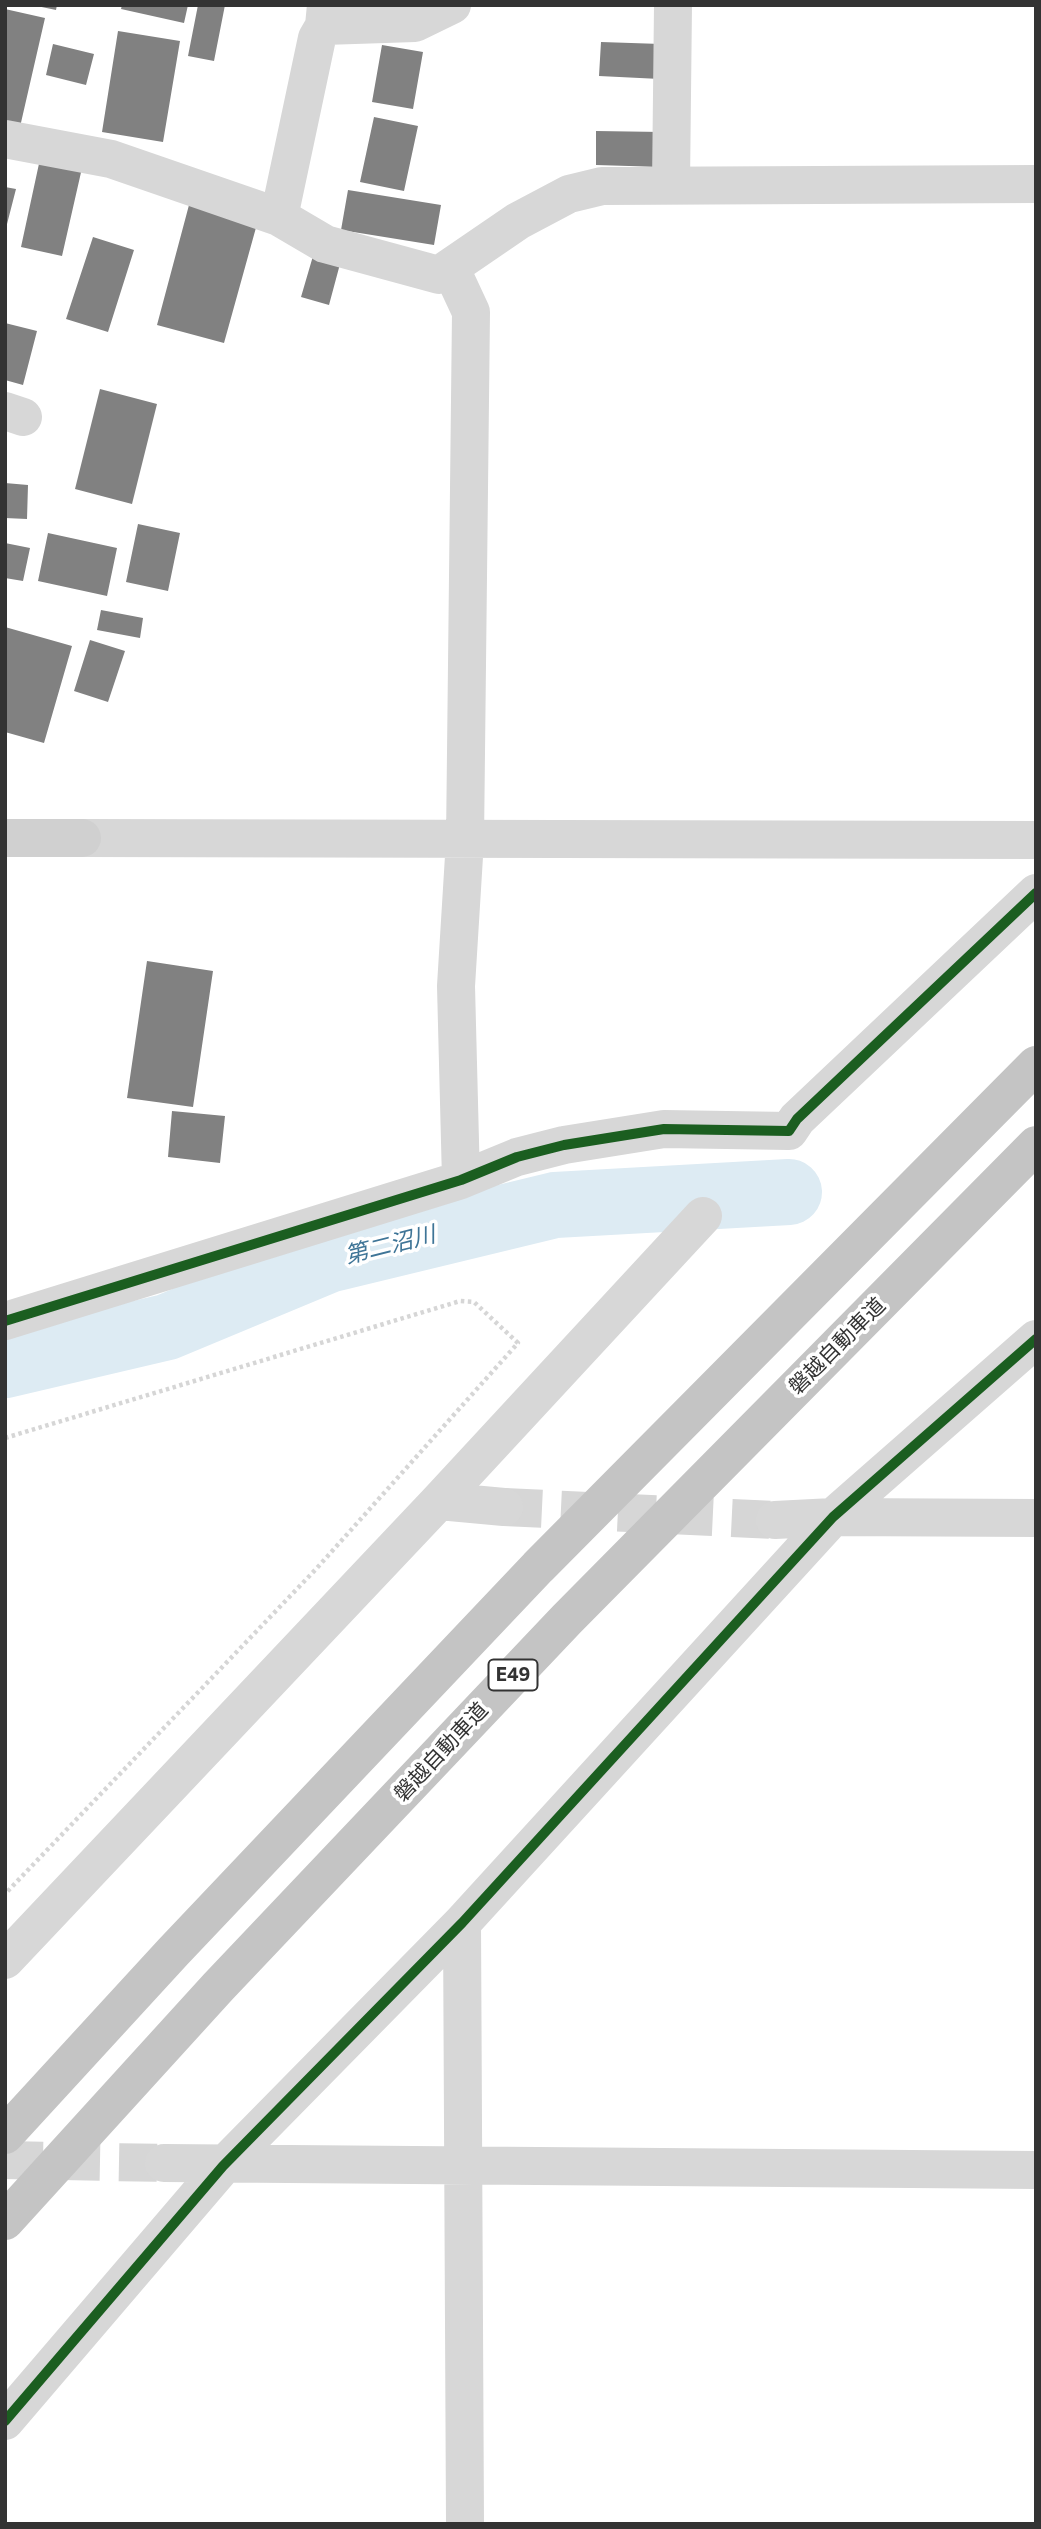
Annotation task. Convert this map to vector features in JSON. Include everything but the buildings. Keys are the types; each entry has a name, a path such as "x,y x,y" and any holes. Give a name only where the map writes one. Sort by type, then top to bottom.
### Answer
{"highway":[{"name":"E49","path":"5,2135 173,1952 538,1567 1036,1065"},
{"name":"磐越自動車道","path":"5,2221 218,1987 567,1619 1036,1145"}],"street":[{"path":"279,217 317,38 325,16 415,23 452,5"},
{"path":"671,184 673,5"},
{"path":"5,139 111,159 279,217 325,244 378,261 439,275 518,221 569,194 602,186 1036,184"},
{"path":"451,269 471,312 465,840 456,986 461,1180"},
{"path":"5,838 1036,840"},
{"path":"5,1321 461,1180 517,1157 564,1145 664,1129 789,1131 797,1119 1036,893"},
{"path":"5,1960 439,1501 703,1216"},
{"path":"5,2421 223,2165 462,1923 833,1517 1036,1339"},
{"path":"439,1501 504,1507"},
{"path":"775,1520 833,1517 1036,1518"},
{"path":"462,1923 461,2165 465,2524"},
{"path":"164,2163 1036,2169"}],"path":[{"path":"5,1438 460,1301 474,1302 518,1343 317,1568 5,1894"}],"waterway":[{"name":"第二沼川","path":"5,1365 167,1327 328,1260 555,1205 789,1192"}],"tunnel":[{"path":"504,1507 775,1520"},
{"path":"5,2160 164,2163"}],"cycle path":[{"path":"5,1321 461,1180 517,1157 564,1145 664,1129 789,1131 797,1119 1036,893"},
{"path":"5,2421 223,2166 462,1923 833,1517 1036,1339"}]}
